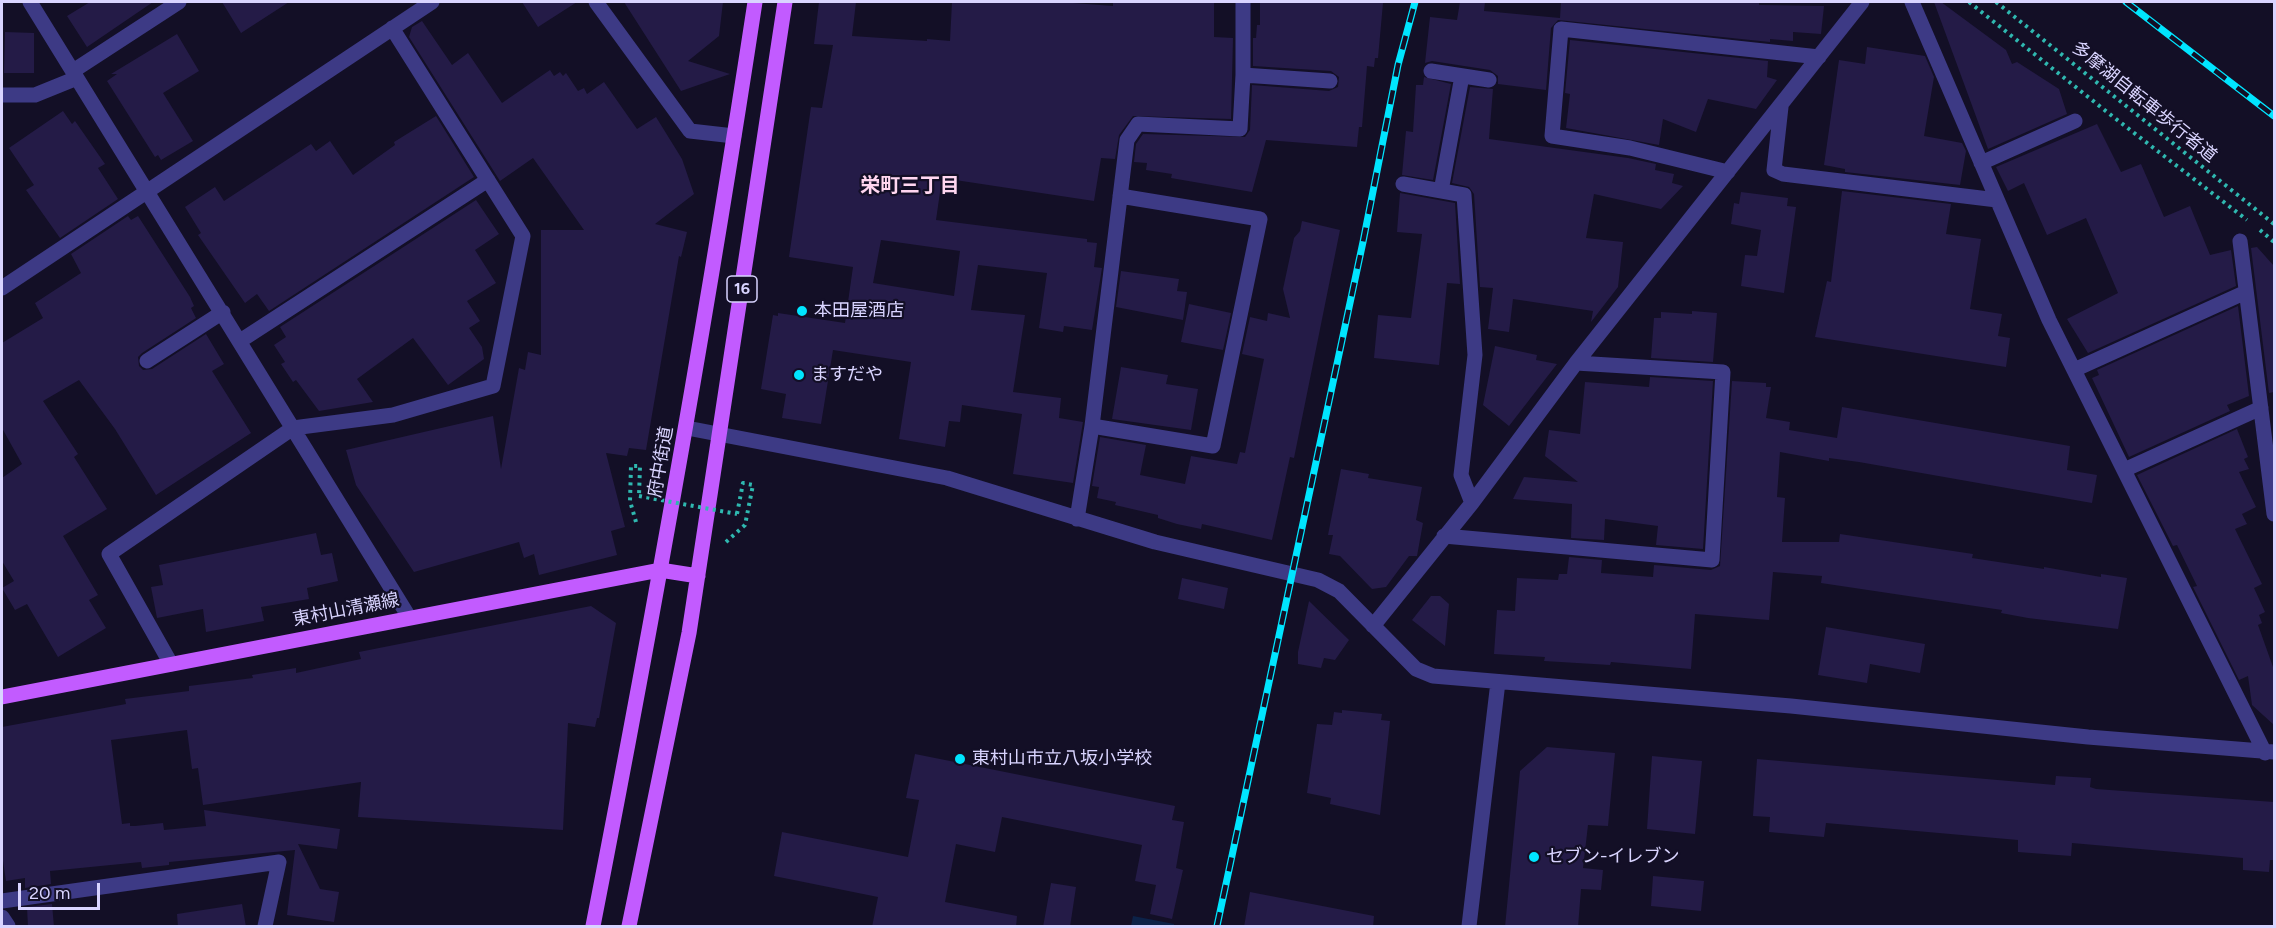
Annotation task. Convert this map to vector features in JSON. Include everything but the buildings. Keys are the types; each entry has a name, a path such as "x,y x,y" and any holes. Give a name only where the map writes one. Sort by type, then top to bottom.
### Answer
{"main road":[{"name":"府中街道","path":"592,927 687,428 754,2"},
{"name":"16","path":"629,927 698,576 785,2"},
{"name":"東村山清瀬線","path":"2,697 660,570 698,576"}],"street":[{"path":"30,2 409,617"},
{"path":"2,95 35,95 75,75 179,2"},
{"path":"2,288 432,2"},
{"path":"596,2 690,130 734,136"},
{"path":"1077,519 1092,426 1127,140 1138,124 1240,129 1243,2"},
{"path":"1373,626 1472,503 1576,363 1862,2"},
{"path":"1912,2 2049,320 2270,753"},
{"path":"171,664 109,554 293,428 393,415 493,386 523,236 392,28"},
{"path":"1728,172 1630,148 1552,136 1561,29 1819,57"},
{"path":"1431,71 1489,80"},
{"path":"1243,75 1330,81"},
{"path":"1441,190 1462,76"},
{"path":"1780,107 1774,170 1784,174 1997,200"},
{"path":"1981,163 2075,121"},
{"path":"240,341 488,180"},
{"path":"1403,184 1464,195 1475,355 1461,475 1472,503"},
{"path":"1092,426 1213,447 1260,219 1120,196"},
{"path":"2240,242 2261,408 2270,449 2274,514"},
{"path":"2074,370 2246,292"},
{"path":"147,361 223,312"},
{"path":"1444,536 1712,560 1723,372 1576,363"},
{"path":"2124,470 2261,408"},
{"path":"687,428 947,478 1155,542 1318,580 1339,591 1416,669 1433,676 1791,706 2270,753"},
{"path":"1469,927 1498,682"},
{"path":"2,901 279,862 265,927"},
{"path":"2,916 8,927"}],"path":[{"path":"1969,2 2250,223"},
{"name":"多摩湖自転車歩行者道","path":"1996,2 2274,224"},
{"path":"2258,229 2274,242"},
{"path":"636,522 630,501 631,466 640,466 639,496 737,514 743,483 753,485 745,525 726,542"}],"water":[{"path":"1133,916 1174,924 1174,926 1131,926"}],"railway":[{"path":"1217,926 1363,242 1398,65 1415,2"},
{"path":"2126,2 2274,116"}],"place":[{"name":"本田屋酒店","path":"802,311"},
{"name":"ますだや","path":"799,375"},
{"name":"東村山市立八坂小学校","path":"960,759"},
{"name":"セブン-イレブン","path":"1534,857"}],"district":[{"name":"栄町三丁目","path":"910,186"}]}
